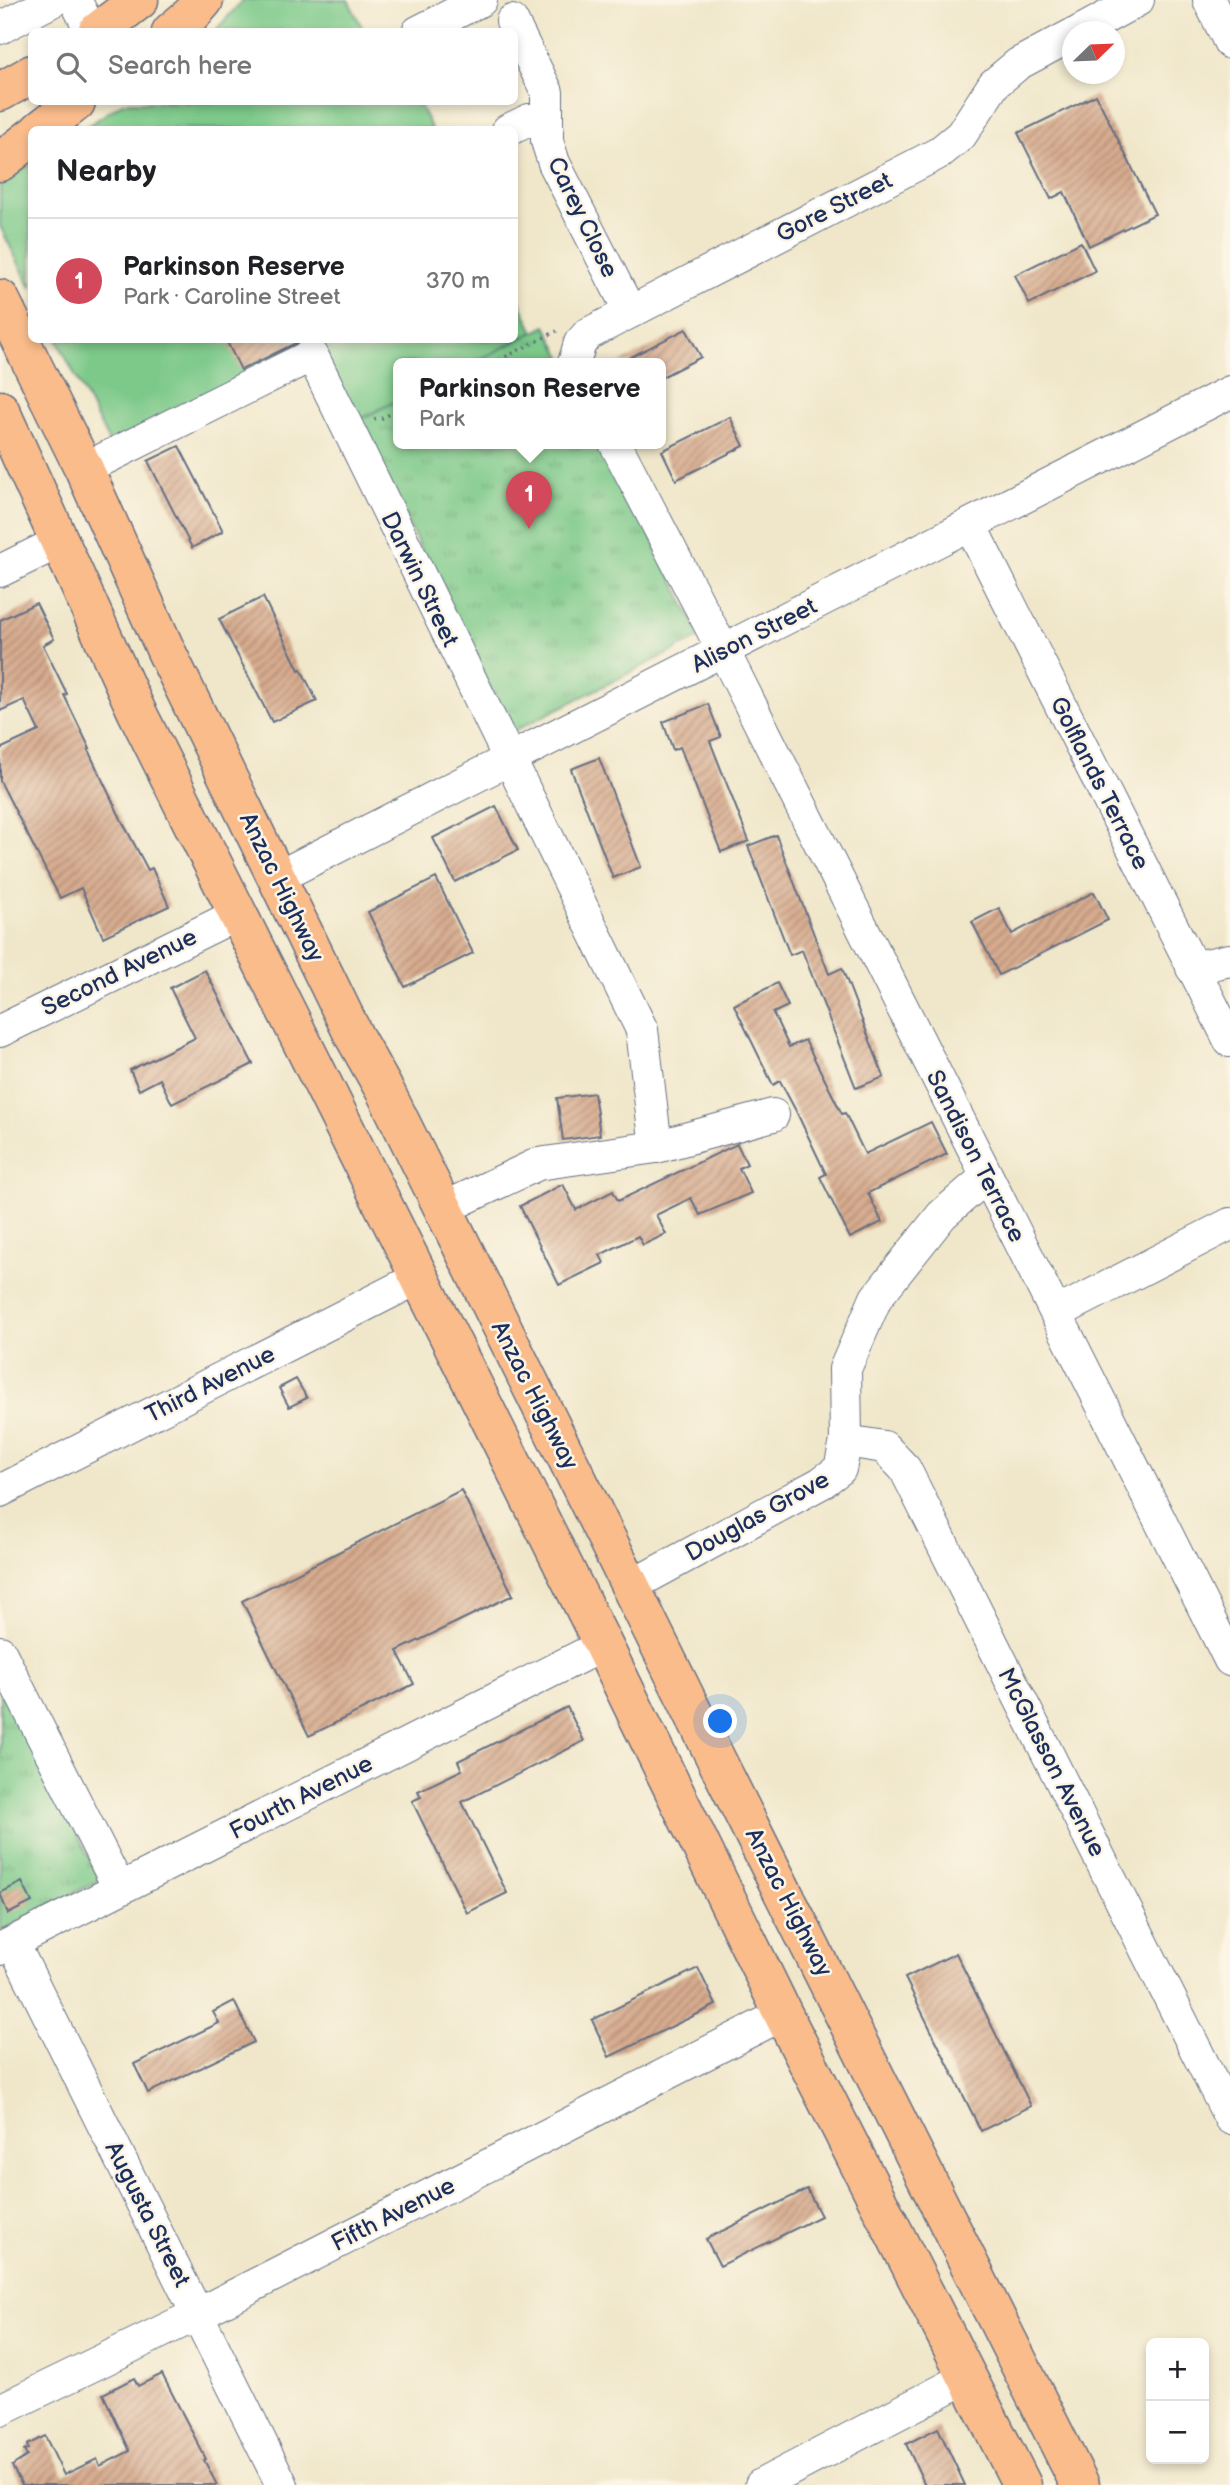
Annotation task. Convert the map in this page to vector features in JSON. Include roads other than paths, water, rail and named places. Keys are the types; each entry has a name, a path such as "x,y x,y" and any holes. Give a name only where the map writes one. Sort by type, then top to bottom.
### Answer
{"main road":[{"path":"100,28 139,0"},
{"path":"176,28 204,0"},
{"path":"0,92 28,76"},
{"path":"0,139 68,105"},
{"path":"45,126 70,105"},
{"path":"0,162 28,139"},
{"name":"Anzac Highway","path":"0,299 85,469 167,653 354,1036 386,1093 1080,2485"},
{"name":"Anzac Highway","path":"0,410 136,710 603,1645 783,2014 1022,2485"},
{"path":"136,710 150,709 159,703 167,692 170,676 167,653"},
{"path":"158,754 162,737 174,725 189,717 200,721"},
{"path":"321,1080 334,1078 352,1066 354,1036"},
{"path":"341,1119 346,1106 362,1095 375,1090 386,1093"},
{"path":"681,1805 705,1802 712,1791 713,1753"},
{"path":"700,1843 710,1826 723,1818 738,1814 746,1816"}],"street":[{"path":"0,29 54,0"},
{"path":"75,0 92,28"},
{"path":"426,28 481,0"},
{"path":"1099,21 1138,0"},
{"path":"1209,0 1230,43"},
{"name":"Carey Close","path":"512,21 515,28"},
{"name":"Carey Close","path":"518,33 547,92 547,141 554,163 630,312"},
{"name":"Gore Street","path":"576,353 588,334 939,153 961,135 994,84 1018,64 1062,41"},
{"path":"516,126 529,120 547,119"},
{"name":"Darwin Street","path":"85,469 312,355 642,1030 656,1147"},
{"name":"Alison Street","path":"278,877 1230,392"},
{"name":"Sandison Terrace","path":"618,449 723,651 1230,1660"},
{"name":"Golflands Terrace","path":"970,525 1230,1041"},
{"path":"0,571 61,541"},
{"name":"Second Avenue","path":"0,1031 238,914"},
{"path":"1192,968 1230,960"},
{"path":"442,1209 538,1164 656,1147 773,1115"},
{"name":"Douglas Grove","path":"631,1586 821,1483 840,1469 846,1441 845,1369 876,1298 942,1214 986,1177"},
{"path":"1057,1313 1230,1224"},
{"name":"Third Avenue","path":"0,1491 420,1277"},
{"name":"McGlasson Avenue","path":"846,1441 884,1447 905,1469 1230,2118"},
{"name":"Fourth Avenue","path":"6,1946 603,1645"},
{"path":"0,1652 119,1888"},
{"name":"Augusta Street","path":"6,1946 198,2314 282,2485"},
{"name":"Fifth Avenue","path":"0,2410 198,2314 783,2014"},
{"path":"761,2485 968,2376"}],"place":[{"name":"Parkinson Reserve","path":"529,529"}]}
